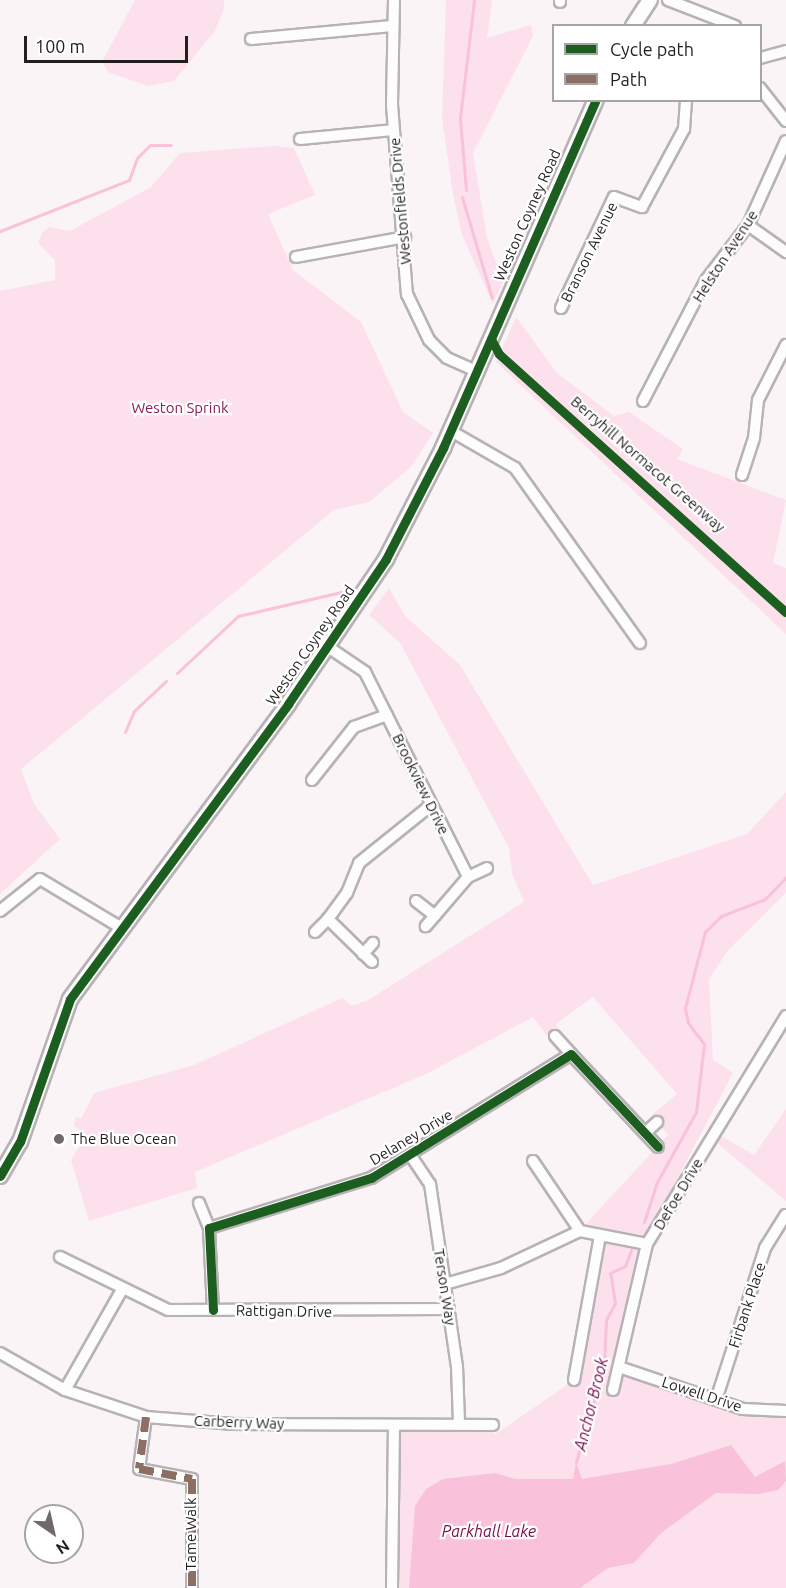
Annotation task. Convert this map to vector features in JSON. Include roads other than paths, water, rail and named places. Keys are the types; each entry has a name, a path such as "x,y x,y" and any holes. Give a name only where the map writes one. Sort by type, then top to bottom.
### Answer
{"street":[{"name":"Westonfields Drive","path":"394,0 393,130 405,237 407,294 415,319 447,358 476,371"},
{"path":"634,24 650,0"},
{"path":"668,0 730,24"},
{"path":"251,39 265,43 392,26"},
{"path":"762,57 786,51"},
{"path":"762,91 786,121"},
{"name":"Weston Coyney Road","path":"0,1176 20,1143 70,999 120,927 328,647 386,559 451,431 508,296 595,102"},
{"name":"Branson Avenue","path":"561,308 614,197 642,207 684,129 686,102"},
{"path":"300,139 393,130"},
{"name":"Helston Avenue","path":"643,401 706,280 748,225 786,141"},
{"path":"748,225 786,252"},
{"path":"296,257 405,237"},
{"path":"742,475 754,438 758,400 786,345"},
{"path":"451,431 515,468 640,643"},
{"name":"Brookview Drive","path":"328,647 365,672 430,806 468,877"},
{"path":"312,780 354,727 387,715"},
{"path":"315,932 328,919 347,893 358,863 430,806"},
{"path":"426,926 468,877 487,868"},
{"path":"0,910 40,879 120,927"},
{"path":"416,901 435,916"},
{"path":"328,919 372,962"},
{"path":"363,954 373,943"},
{"name":"Defoe Drive","path":"613,1390 647,1244 786,1016"},
{"path":"555,1036 658,1147"},
{"name":"Delaney Drive","path":"209,1228 371,1178 411,1156 571,1054"},
{"path":"646,1132 657,1122"},
{"name":"Terson Way","path":"411,1156 430,1184 449,1310 459,1423"},
{"path":"533,1161 580,1231"},
{"path":"199,1203 209,1228 213,1310"},
{"name":"Firbank Place","path":"717,1400 765,1248 786,1215"},
{"path":"445,1284 501,1269 580,1231 647,1244"},
{"path":"574,1380 600,1235"},
{"name":"Rattigan Drive","path":"60,1257 168,1310 449,1310"},
{"path":"65,1390 123,1288"},
{"name":"Carberry Way","path":"0,1353 65,1390 146,1417 234,1424 459,1423 493,1425"},
{"name":"Lowell Drive","path":"619,1367 743,1409 786,1410"},
{"name":"Tame Walk","path":"146,1417 139,1469 192,1479 192,1588"},
{"path":"392,1588 394,1425"}],"water":[{"name":"Parkhall Lake","path":"731,1445 755,1477 785,1461 786,1481 778,1490 759,1494 716,1493 661,1533 634,1563 608,1568 580,1588 409,1588 415,1506 426,1489 443,1479 495,1473 516,1479 573,1479 576,1462 582,1479 671,1464"}],"waterway":[{"path":"466,190 460,118 474,0"},
{"path":"0,231 129,180 137,158 150,145 171,145"},
{"path":"462,197 492,298"},
{"path":"177,673 238,616 341,592"},
{"path":"125,732 134,711 166,681"},
{"name":"Anchor Brook","path":"644,1222 656,1184 696,1112 704,1044 688,1023 685,1008 705,932 721,916 765,899 786,877"},
{"name":"Anchor Brook","path":"576,1462 604,1366 606,1320 615,1303 610,1273 625,1266 631,1250"}],"place":[{"name":"The Blue Ocean","path":"59,1139"}],"park label":[{"name":"Weston Sprink","path":"180,408"}]}
